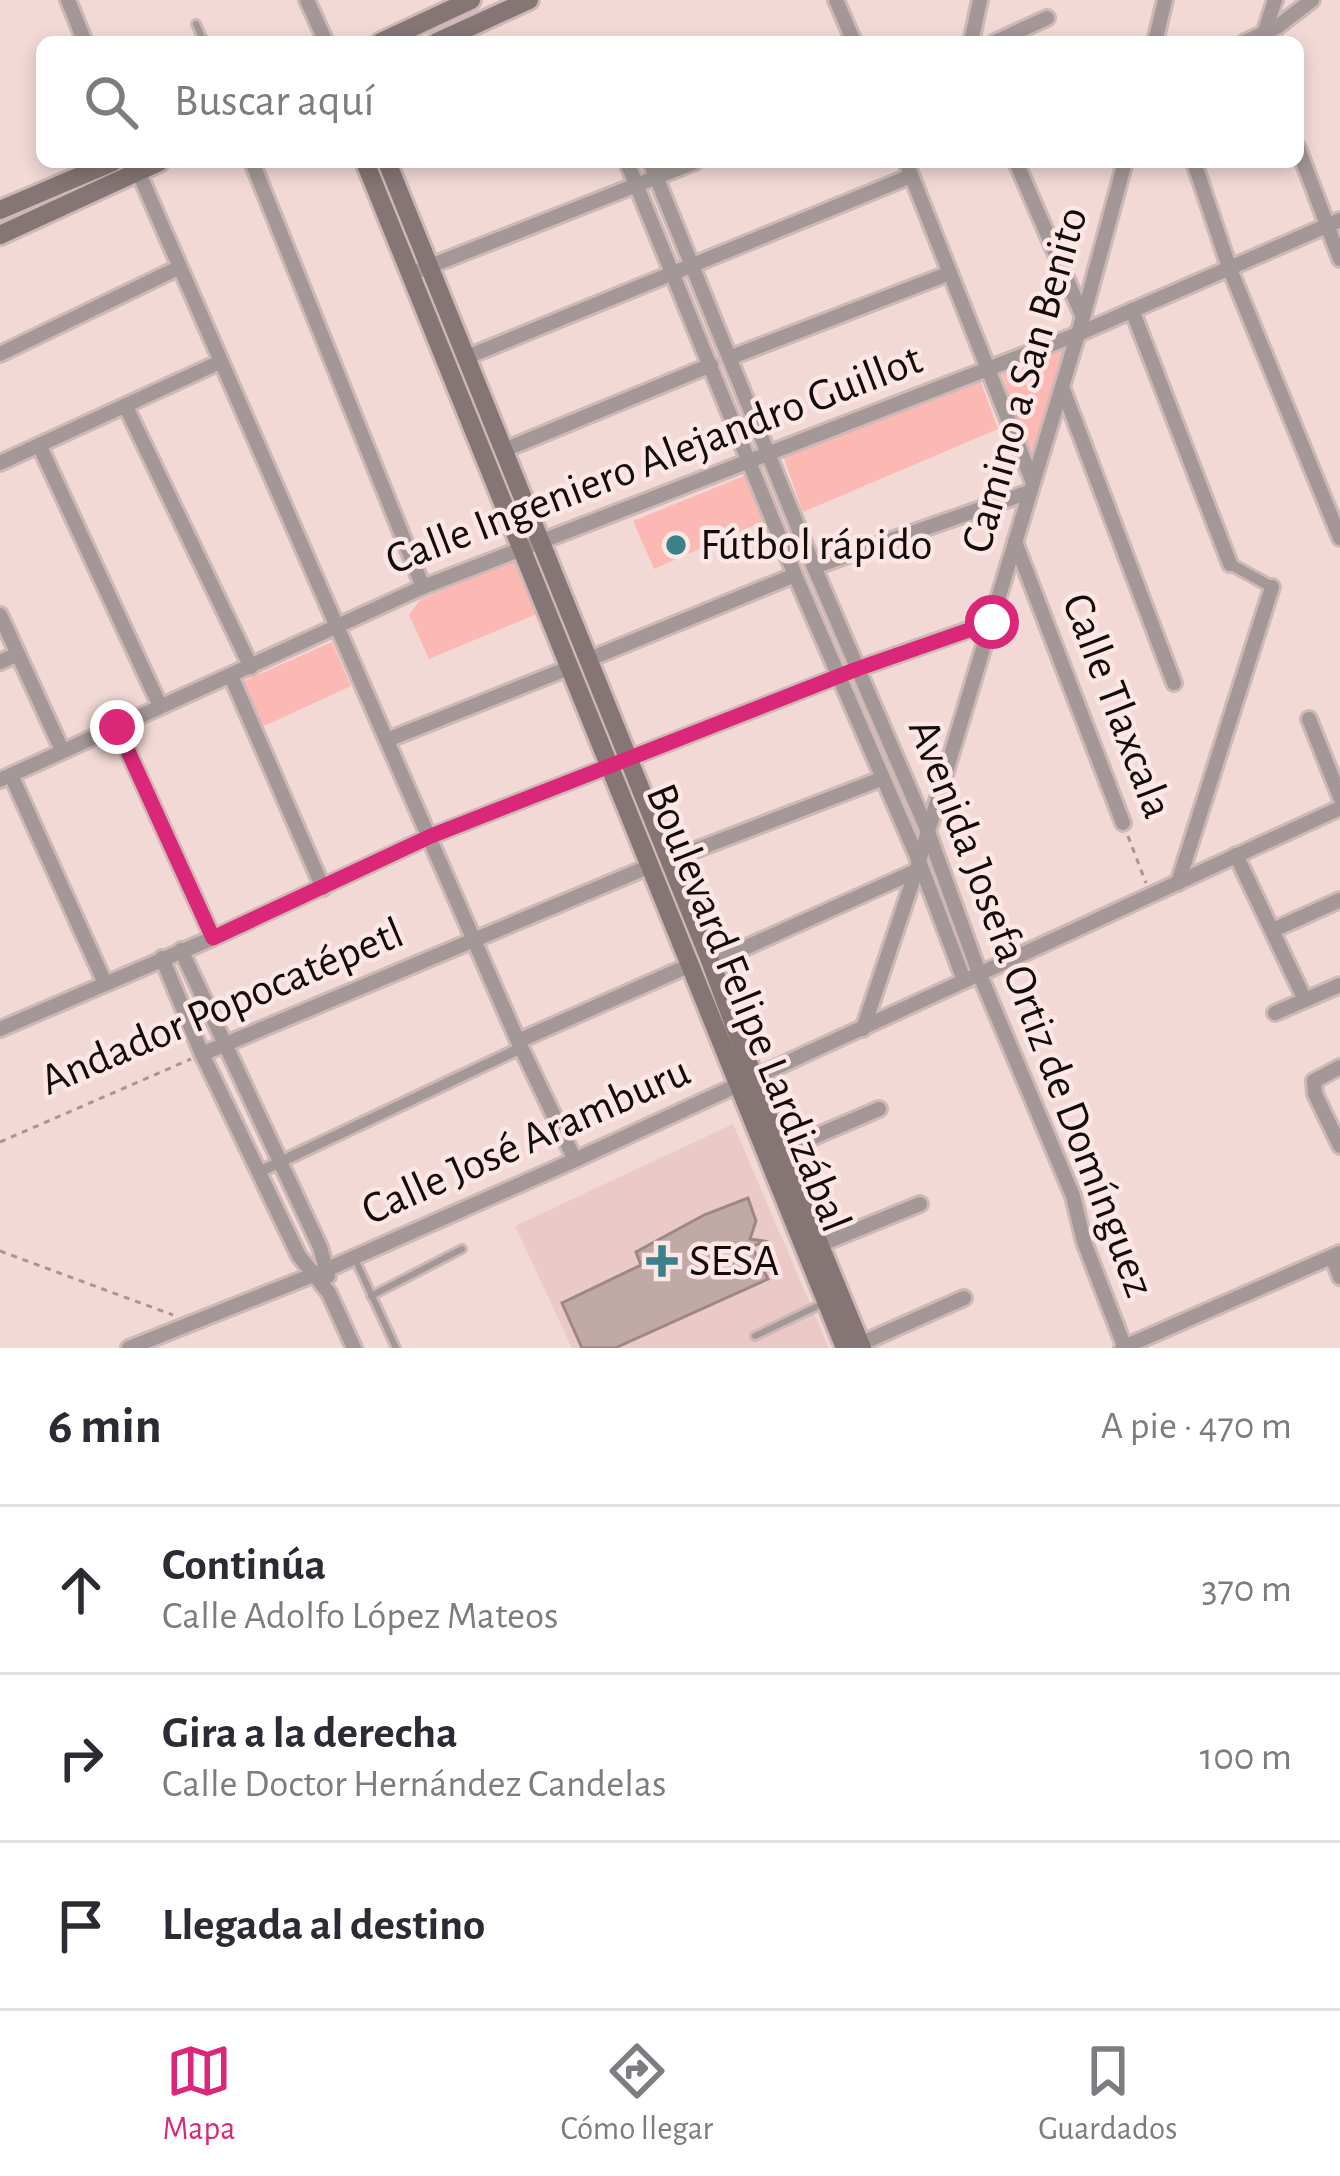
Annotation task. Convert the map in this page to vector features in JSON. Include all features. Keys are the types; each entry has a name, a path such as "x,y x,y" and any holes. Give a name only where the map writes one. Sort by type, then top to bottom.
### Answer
{"main road":[{"path":"394,36 471,0"},
{"path":"450,36 529,0"},
{"path":"0,235 145,168"},
{"name":"Boulevard Felipe Lardizábal","path":"368,168 467,357 504,450 534,546"},
{"name":"Boulevard Felipe Lardizábal","path":"389,168 419,270 579,663 617,763 648,867 688,966 781,1151 819,1259 826,1302 855,1346"},
{"path":"0,210 78,169"},
{"name":"Boulevard Felipe Lardizábal","path":"617,763 669,860 711,963 747,1082 855,1346"}],"street":[{"path":"68,0 83,36"},
{"path":"307,0 325,36"},
{"path":"836,0 851,36"},
{"path":"972,36 980,0"},
{"path":"1156,36 1165,0"},
{"path":"1264,36 1275,0"},
{"path":"1267,36 1312,0"},
{"path":"1008,36 1047,18"},
{"path":"1304,160 1334,223 1340,259"},
{"path":"254,168 423,587"},
{"name":"Avenida Josefa Ortiz de Domínguez","path":"629,168 918,866 1073,1196 1084,1242 1124,1348"},
{"name":"Avenida Josefa Ortiz de Domínguez","path":"652,168 928,832 971,976"},
{"path":"419,270 679,168"},
{"path":"1019,168 1083,317"},
{"name":"Camino a San Benito","path":"863,1029 992,622 1123,168"},
{"path":"1196,168 1229,268 1340,538"},
{"path":"467,357 908,169 989,368 1030,486 814,567"},
{"path":"138,171 519,1044 575,1160"},
{"name":"Calle Ingeniero Alejandro Guillot","path":"6,778 423,587 1078,334 1334,223"},
{"path":"0,354 178,268"},
{"path":"729,358 950,273"},
{"path":"1132,310 1230,564 1272,587 1178,883"},
{"path":"0,464 220,362"},
{"path":"504,450 711,365"},
{"path":"1062,387 1174,683"},
{"path":"126,407 251,667"},
{"path":"40,447 160,706"},
{"name":"Calle Tlaxcala","path":"1016,542 1123,824"},
{"path":"387,740 795,575"},
{"path":"0,615 62,750"},
{"path":"0,1029 213,938 431,836 857,669 992,622"},
{"path":"0,662 19,654"},
{"path":"231,676 322,888"},
{"path":"1309,719 1340,797"},
{"path":"117,727 213,938"},
{"path":"6,778 105,983"},
{"path":"669,860 881,778"},
{"name":"Calle José Aramburu","path":"129,1348 328,1269 575,1160 1340,808"},
{"path":"1236,856 1306,1000"},
{"path":"711,963 918,866"},
{"name":"Andador Popocatépetl","path":"202,1054 648,867"},
{"path":"1273,930 1340,900"},
{"path":"181,950 328,1269 329,1293"},
{"path":"162,958 259,1172 355,1348"},
{"path":"259,1172 688,966"},
{"path":"1275,1013 1340,985"},
{"path":"1340,1067 1314,1081 1315,1094 1340,1146"},
{"path":"781,1151 879,1109"},
{"path":"819,1259 920,1204"},
{"path":"1124,1348 1336,1255 1340,1277"},
{"path":"855,1346 964,1298"}],"lane":[{"path":"196,24 201,36"},
{"path":"371,1296 462,1249"},
{"path":"354,1257 396,1348"},
{"path":"755,1336 826,1302"}],"path":[{"name":"Calle Tlaxcala","path":"1123,824 1151,896"},
{"name":"Andador Popocatépetl","path":"0,1142 202,1054"},
{"path":"0,1251 191,1322"}],"shaded area":[{"path":"1067,343 1030,465 1001,371"},
{"path":"979,377 998,429 803,512 783,456"},
{"name":"Fútbol rápido","path":"751,473 768,519 654,569 633,521"},
{"path":"513,559 537,614 429,659 409,615 420,600"},
{"path":"332,642 351,686 260,728 239,683"},
{"name":"SESA","path":"733,1124 829,1348 572,1348 515,1226"}],"building":[{"path":"748,1198 756,1221 750,1239 764,1241 752,1247 768,1279 615,1348 582,1348 562,1303 641,1265 636,1252 704,1215"}],"place":[{"name":"Fútbol rápido","path":"676,545"},
{"name":"SESA","path":"662,1261"}],"route":[{"path":"117,727 213,938 431,836 857,669 992,622"}]}
